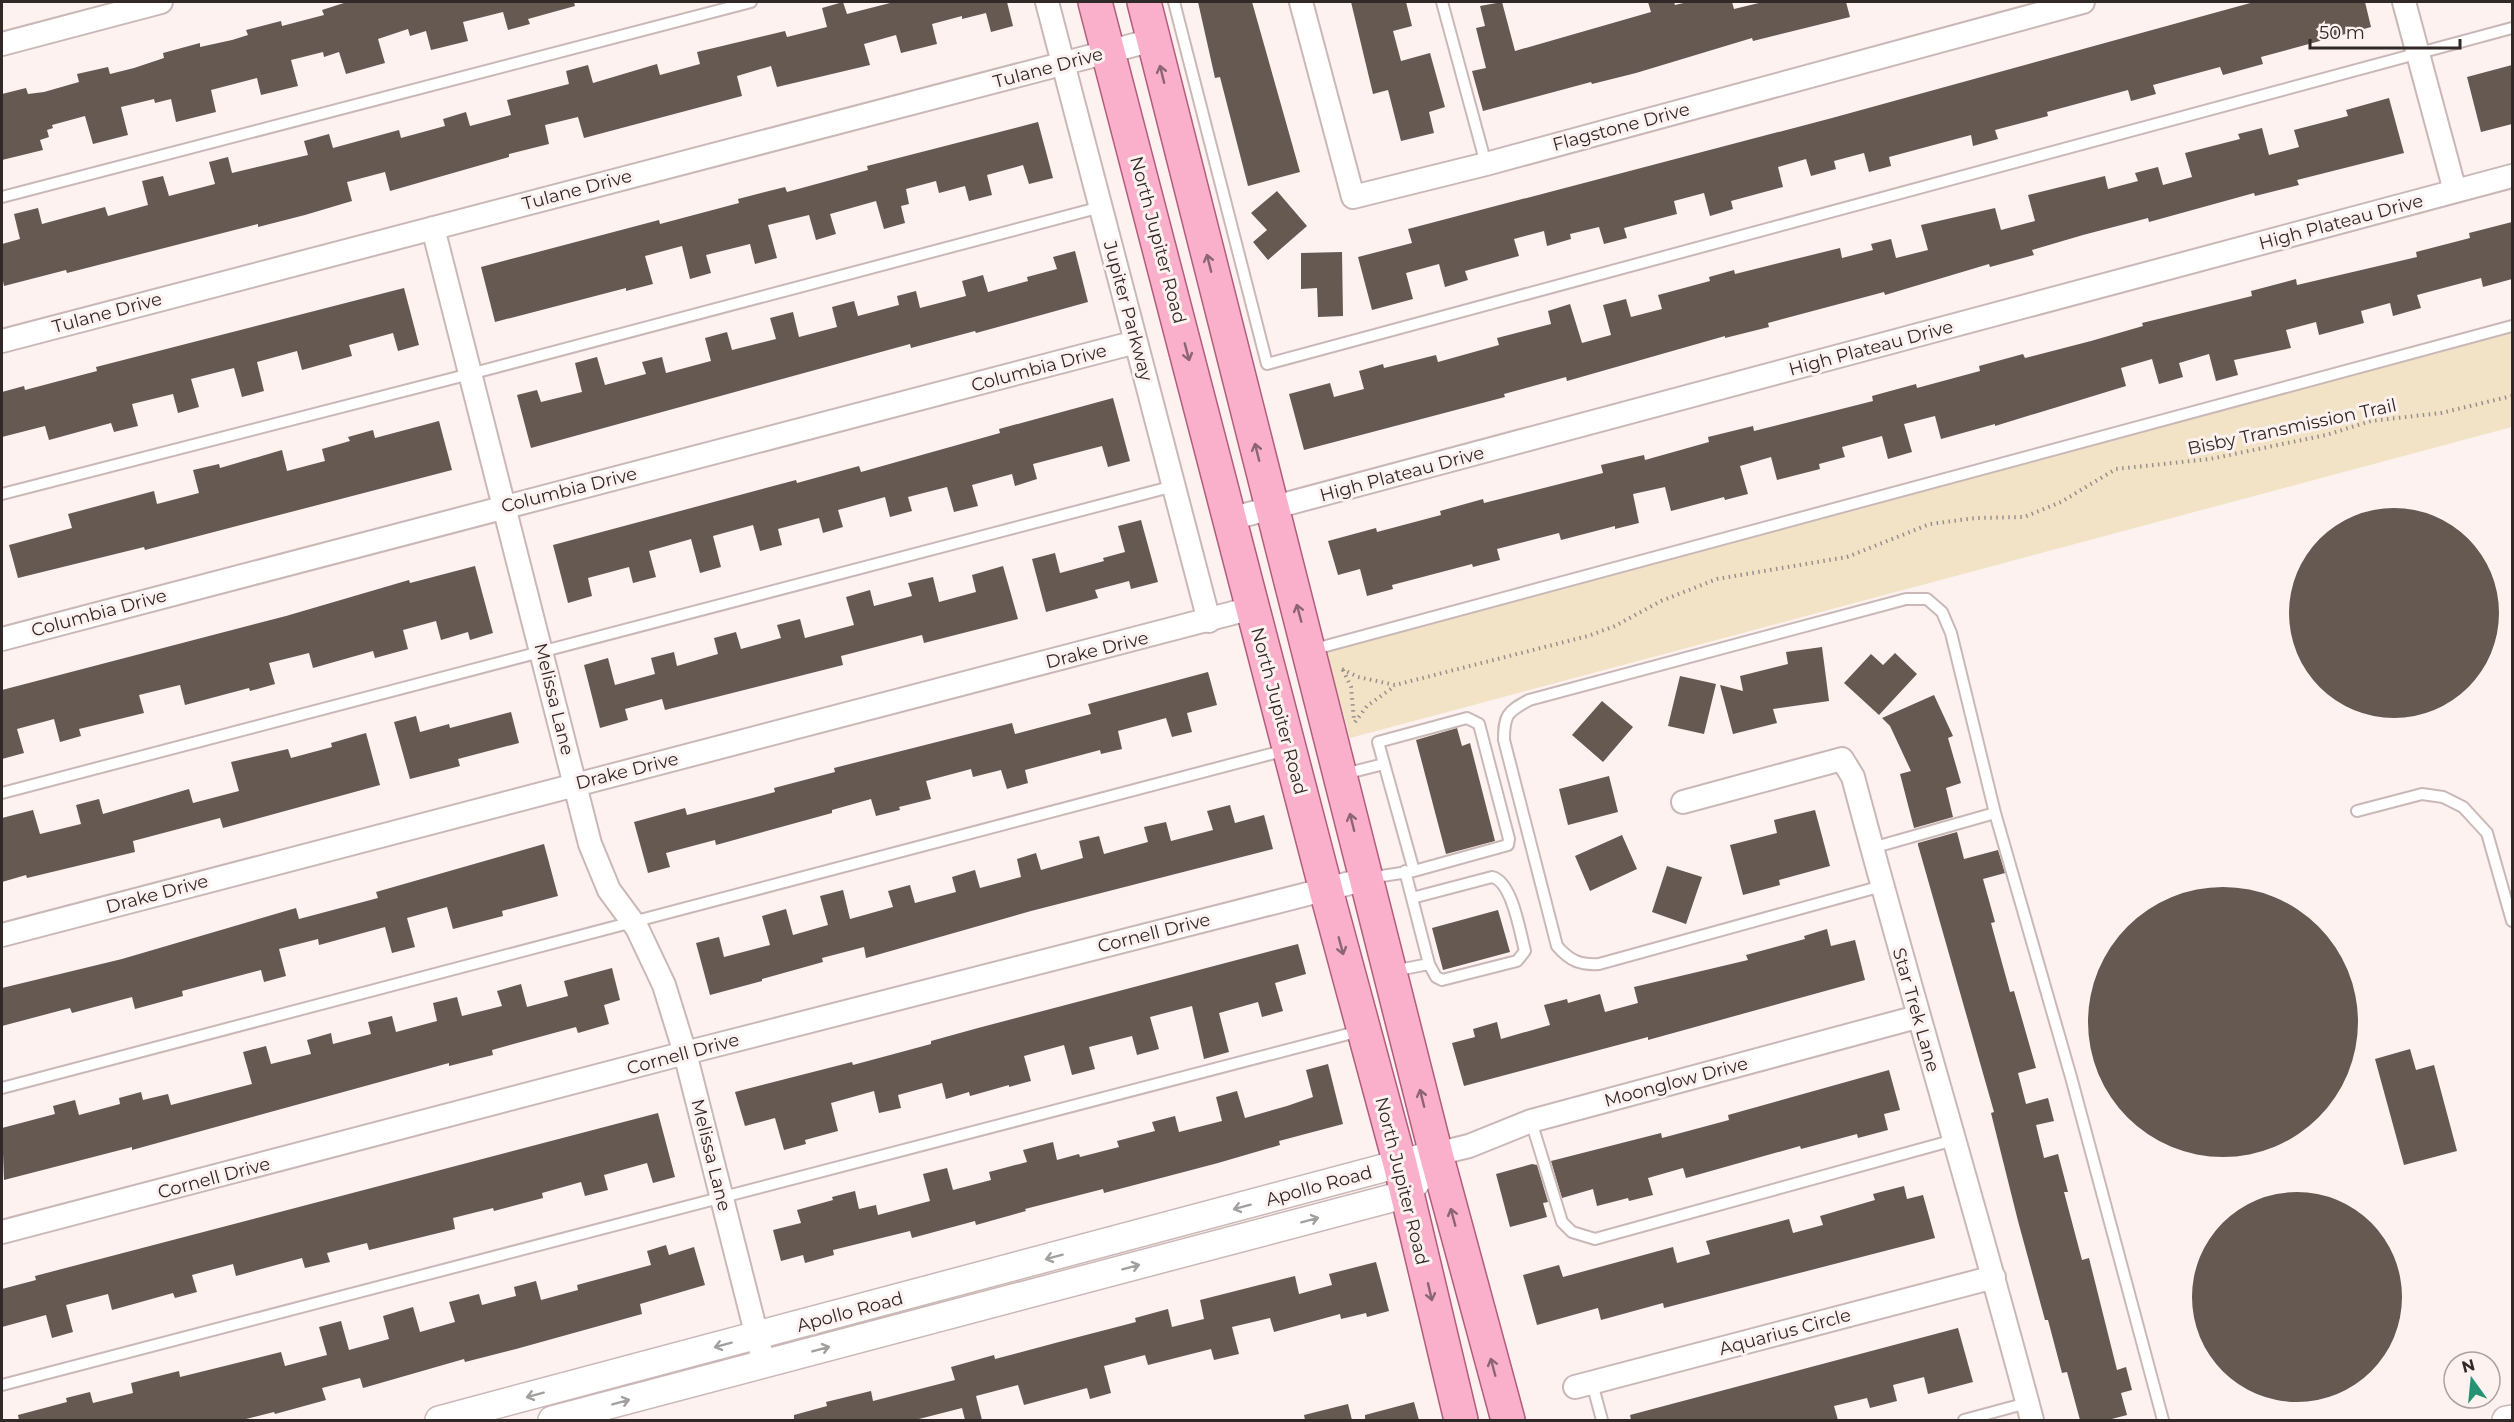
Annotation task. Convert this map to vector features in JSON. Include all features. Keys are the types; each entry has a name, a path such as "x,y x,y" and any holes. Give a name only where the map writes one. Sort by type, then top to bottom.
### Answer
{"main road":[{"name":"North Jupiter Road","path":"1095,2 1289,750 1404,1179 1461,1420"},
{"path":"1144,2 1251,369 1272,509 1310,651 1436,1154 1508,1420"},
{"path":"1252,608 1260,610 1270,619 1293,670 1322,702"}],"street":[{"path":"2,44 161,2"},
{"name":"Jupiter Parkway","path":"1047,2 1209,621"},
{"name":"Flagstone Drive","path":"1301,2 1353,197 1486,164 2083,2"},
{"path":"2404,2 2455,191"},
{"name":"Tulane Drive","path":"2,341 1154,40"},
{"name":"High Plateau Drive","path":"1230,519 2512,176"},
{"name":"Melissa Lane","path":"433,228 590,844 609,890 632,921 664,985 685,1053 764,1364"},
{"name":"Columbia Drive","path":"2,639 1136,342"},
{"name":"Drake Drive","path":"2,935 1252,608"},
{"name":"Star Trek Lane","path":"1683,802 1842,759 1853,777 1917,1017 1994,1277 2030,1412"},
{"name":"Cornell Drive","path":"2,1232 685,1053 1366,879"},
{"name":"Moonglow Drive","path":"1436,1154 1470,1146 1532,1121 1917,1017"},
{"path":"1404,1179 1436,1154"},
{"name":"Apollo Road","path":"439,1420 757,1336 1404,1179"},
{"name":"Apollo Road","path":"552,1420 764,1364 1404,1179"},
{"name":"Aquarius Circle","path":"1584,1385 1994,1277"},
{"path":"2506,1420 2512,1419"}],"lane":[{"path":"2,197 751,2"},
{"path":"1174,2 1251,369 2512,28"},
{"path":"1442,2 1486,164"},
{"path":"2,494 470,374 1101,207"},
{"path":"1310,651 2512,326"},
{"path":"2,793 1174,486"},
{"path":"1882,886 1599,964 1581,965 1566,957 1557,946 1504,740 1504,723 1510,711 1528,700 1906,599 1927,599 1942,612 1950,633 1995,813 2071,1077 2163,1420"},
{"path":"1366,879 1409,871 1508,845 1509,839 1479,724 1467,718 1378,742 1409,871 1412,898 1429,964 1436,977 1442,980 1517,961 1525,951 1506,886 1497,878 1412,898"},
{"path":"2,1088 1289,750"},
{"path":"1341,775 1384,764"},
{"path":"2357,811 2422,794 2443,797 2463,807 2487,833 2512,921"},
{"path":"1872,848 1995,813"},
{"path":"1390,972 1429,964"},
{"path":"2,1386 1363,1030"},
{"path":"1532,1121 1562,1222 1572,1232 1595,1239 1954,1140"},
{"path":"1584,1385 1602,1420"},
{"path":"1964,1420 2030,1412"}],"path":[{"name":"Bisby Transmission Trail","path":"1342,669 1377,683 1395,685 1588,636 1615,626 1661,601 1716,579 1847,557 1930,524 1976,518 2024,517 2061,502 2116,469 2138,465 2193,462 2326,435 2372,421 2441,413 2512,396"},
{"name":"Bisby Transmission Trail","path":"1354,722 1367,706 1395,685"}],"shaded area":[{"path":"2512,330 2512,427 1350,738 1325,647"}],"building":[{"path":"347,2 574,2 575,6 528,19 530,24 508,30 503,12 463,22 468,41 431,50 426,31 410,36 408,29 378,39 385,63 346,74 339,52 324,57 323,52 291,60 298,86 261,95 257,78 211,90 216,112 176,122 171,99 155,103 154,99 121,107 128,135 93,144 85,116 52,125 53,128 47,130 49,137 40,140 43,150 2,160 2,94 26,88 28,94 44,92 79,82 77,74 108,67 110,74 134,68 164,58 163,53 200,43 200,47 232,40 248,35 246,30 281,21 282,26 324,15 322,10"},
{"path":"843,2 847,14 894,2 1007,2 1013,26 991,32 986,13 962,19 962,16 932,24 937,44 901,53 896,35 864,44 870,65 777,87 771,66 737,76 742,96 584,138 578,117 545,125 549,144 509,154 509,157 390,191 385,172 347,182 352,201 258,227 258,224 67,273 66,270 4,286 2,244 20,239 14,214 38,208 42,224 105,207 108,216 148,205 142,181 163,176 169,196 215,184 209,162 228,157 232,173 308,155 304,141 329,134 333,148 399,130 401,138 445,126 443,119 466,112 470,126 511,115 507,100 569,84 566,71 588,65 593,83 657,64 660,75 700,64 697,52 785,31 787,37 827,27 822,8"},
{"path":"1198,2 1252,2 1300,172 1248,186 1220,77 1215,78"},
{"path":"1351,2 1406,2 1412,26 1393,31 1401,61 1430,53 1445,107 1429,112 1434,133 1401,141 1388,90 1373,94"},
{"path":"1502,2 1515,51 1651,12 1648,2 1674,2 1675,5 1688,2 1732,2 1734,9 1763,2 1846,2 1850,17 1753,41 1752,38 1636,73 1592,84 1591,82 1483,111 1472,71 1486,68 1476,28 1485,26 1480,6"},
{"path":"2254,2 2365,2 2371,27 2261,57 2263,64 2223,75 2220,67 2153,85 2156,94 2131,101 2128,90 2047,112 2048,116 1995,130 1998,139 1973,146 1971,135 1889,157 1891,166 1869,172 1864,153 1834,161 1836,169 1811,176 1806,159 1778,167 1783,187 1731,201 1733,209 1710,216 1704,193 1674,201 1677,214 1624,228 1627,238 1604,244 1599,227 1570,234 1571,239 1547,246 1544,231 1514,239 1519,256 1465,271 1468,280 1445,287 1439,264 1406,273 1413,299 1372,310 1358,257 1412,243 1408,229 1832,118"},
{"path":"2512,65 2512,124 2481,132 2467,77"},
{"path":"2389,98 2404,153 2297,180 2299,185 2255,196 2254,193 2149,222 2148,218 2083,235 2032,250 2034,255 1990,267 1989,264 1885,295 1884,292 1768,323 1769,327 1725,338 1725,336 1567,381 1566,377 1504,394 1505,397 1304,450 1289,394 1330,383 1334,397 1364,389 1359,371 1383,364 1384,368 1436,355 1438,362 1499,345 1497,338 1551,324 1548,311 1570,304 1582,343 1611,335 1603,305 1626,299 1631,317 1662,309 1658,295 1710,281 1709,277 1734,270 1735,274 1840,248 1842,258 1873,250 1871,244 1891,239 1896,258 1928,250 1921,225 1995,208 2001,230 2035,221 2028,195 2105,176 2108,189 2138,181 2135,173 2158,167 2163,185 2192,177 2185,153 2240,139 2238,134 2262,128 2269,155 2299,147 2294,130 2348,116 2346,110"},
{"path":"1038,122 1053,178 1029,184 1023,165 987,175 992,195 969,201 965,186 939,193 936,181 906,189 909,204 901,206 905,223 884,229 876,201 830,214 836,234 816,240 809,215 768,225 777,258 755,264 750,244 706,255 711,273 690,279 682,246 645,256 653,284 626,291 626,288 495,322 481,267 659,220 660,224 739,203 738,199 785,187 787,192 868,170 867,166"},
{"path":"1277,191 1307,226 1268,260 1253,242 1267,230 1251,213"},
{"path":"2512,222 2512,279 2483,287 2481,278 2417,295 2421,308 2393,316 2390,303 2361,311 2364,323 2319,335 2316,322 2286,330 2291,348 2234,360 2238,375 2216,381 2209,354 2179,363 2183,377 2159,384 2152,359 2121,368 2126,386 1995,426 1995,424 1941,439 1935,416 1904,424 1912,452 1888,459 1882,436 1842,447 1845,457 1819,464 1820,469 1777,480 1771,457 1740,466 1748,494 1725,500 1724,497 1671,511 1665,487 1633,494 1639,523 1615,529 1615,526 1561,540 1559,533 1497,549 1500,560 1473,567 1472,564 1392,585 1393,589 1367,596 1360,569 1338,575 1328,541 1376,528 1377,532 1441,515 1440,511 1483,499 1484,503 1603,473 1601,465 1644,455 1645,460 1709,442 1708,437 1753,426 1754,431 1873,401 1872,396 1916,384 1917,388 1980,371 1979,366 2023,354 2025,358 2091,341 2143,326 2142,323 2252,296 2251,291 2296,279 2297,285 2417,257 2416,252 2470,238 2469,233"},
{"path":"1075,251 1088,302 976,333 975,331 911,348 910,344 531,448 517,395 537,390 541,402 582,392 575,363 597,357 605,385 646,374 642,362 662,357 666,373 711,361 705,338 727,332 732,350 776,339 770,318 793,312 799,337 837,327 832,307 854,301 858,316 899,305 897,296 916,291 920,308 966,296 962,281 983,275 988,292 1028,281 1027,277 1057,269 1053,257"},
{"path":"1342,252 1343,316 1318,317 1317,288 1301,289 1301,253"},
{"path":"404,288 419,345 398,351 393,333 349,345 352,356 302,370 297,351 257,362 264,391 242,397 234,368 191,379 199,407 178,413 173,394 132,404 138,426 114,432 111,423 49,440 45,426 2,437 2,392 24,386 25,390 97,371 96,367"},
{"path":"1113,398 1130,461 1108,467 1102,446 1033,464 1037,479 1015,486 1012,474 972,485 978,506 954,512 947,487 908,497 912,511 890,517 885,497 838,510 843,527 823,533 819,518 778,529 782,545 760,551 753,525 713,536 721,567 700,573 691,539 649,551 656,577 633,583 629,567 588,578 592,596 568,603 553,545 796,480 797,483 859,466 861,472 1000,433 999,429"},
{"path":"439,421 452,470 145,550 144,547 18,578 9,545 72,528 68,514 154,491 157,504 199,493 193,470 219,464 220,468 282,450 287,471 325,461 322,449 350,441 348,437 373,430 375,438"},
{"path":"2384,508 2404,508 2444,520 2475,546 2491,573 2499,603 2497,633 2487,663 2461,694 2434,710 2404,718 2384,718 2344,706 2313,680 2297,653 2289,623 2289,603 2301,563 2327,532 2354,516"},
{"path":"1141,520 1158,582 1131,589 1129,581 1095,590 1098,598 1046,612 1032,559 1055,553 1060,573 1104,561 1103,558 1125,552 1118,526"},
{"path":"475,566 493,633 470,640 468,632 441,640 436,621 403,630 408,649 375,658 373,651 313,668 309,653 269,663 275,684 250,691 249,688 185,705 180,685 139,695 144,713 79,729 81,736 60,742 54,719 17,729 24,753 2,759 2,690 286,616 409,580 410,583"},
{"path":"1003,566 1018,619 924,643 922,635 841,656 843,665 665,710 662,699 625,709 628,720 600,728 584,665 608,658 615,685 655,674 651,658 674,652 677,666 718,654 714,638 736,632 741,649 781,638 777,625 800,619 805,638 854,625 846,597 870,590 874,606 912,596 908,583 933,577 939,602 976,592 972,575"},
{"path":"1822,647 1829,701 1773,709 1777,723 1733,734 1720,685 1743,691 1740,676 1788,664 1786,652"},
{"path":"1895,653 1917,674 1879,715 1844,683 1871,654 1883,665"},
{"path":"1208,672 1217,705 1187,713 1192,732 1172,737 1166,718 1118,731 1122,749 1101,754 1100,750 1025,770 1028,783 1007,789 1001,770 973,777 971,769 926,781 931,799 899,807 900,810 876,816 871,799 832,810 832,813 716,845 715,840 666,853 670,867 648,873 634,822 685,808 687,815 775,792 774,788 835,772 834,768 1012,723 1015,734 1091,714 1088,704"},
{"path":"1680,676 1716,684 1704,734 1668,726"},
{"path":"1934,695 1953,736 1948,738 1961,783 1946,788 1953,817 1914,828 1900,774 1911,771 1890,726 1882,718"},
{"path":"1602,701 1633,727 1603,762 1572,735"},
{"path":"511,712 519,743 458,759 460,766 410,779 394,722 416,716 420,732 449,724 450,728"},
{"path":"1457,728 1462,746 1470,743 1495,841 1446,854 1416,740"},
{"path":"366,733 380,785 223,828 220,818 133,841 135,852 2,882 2,818 33,810 40,834 81,824 76,805 99,799 103,814 189,789 193,803 239,791 231,762 288,749 291,758 332,747 331,743"},
{"path":"1609,776 1618,812 1568,825 1559,789"},
{"path":"1230,805 1235,823 1264,815 1273,849 1031,911 866,958 864,947 822,958 823,962 710,995 696,943 719,937 724,957 770,945 762,916 786,909 793,935 828,925 820,896 843,890 850,919 893,907 888,891 910,885 915,903 956,892 952,877 975,870 980,888 1021,877 1017,859 1036,853 1041,870 1083,858 1079,841 1099,836 1104,854 1148,842 1144,827 1166,822 1171,841 1213,830 1207,811"},
{"path":"1815,810 1830,866 1779,880 1780,885 1743,895 1730,845 1777,833 1774,820"},
{"path":"1957,832 1964,859 1998,850 2005,873 1983,879 1995,922 1991,923 2010,992 2014,991 2036,1068 2018,1073 2026,1104 2048,1098 2054,1121 2036,1125 2044,1158 2058,1154 2068,1192 2064,1192 2082,1260 2089,1258 2117,1370 2126,1367 2132,1390 2121,1393 2127,1415 2108,1420 2080,1420 2067,1372 2062,1373 2048,1320 2045,1320 1991,1113 1994,1112 1918,845 1918,843"},
{"path":"1622,835 1637,869 1590,891 1575,856"},
{"path":"544,844 558,896 502,911 503,916 453,929 447,907 407,918 415,947 392,953 385,927 319,945 318,939 279,949 286,976 264,982 261,970 182,991 183,996 135,1009 132,997 72,1013 70,1008 2,1026 2,988 122,959 296,908 299,919 378,898 376,892"},
{"path":"1667,866 1702,877 1686,924 1652,912"},
{"path":"2236,887 2275,897 2309,917 2319,926 2328,936 2348,970 2356,996 2358,1022 2356,1048 2348,1074 2328,1108 2319,1118 2309,1127 2275,1147 2236,1157 2210,1157 2171,1147 2159,1141 2137,1127 2118,1108 2098,1074 2090,1048 2088,1009 2098,970 2104,958 2118,936 2137,917 2171,897 2197,889"},
{"path":"1498,910 1510,952 1443,970 1432,928"},
{"path":"1827,929 1831,946 1855,940 1865,980 1648,1040 1648,1037 1464,1086 1452,1043 1475,1037 1473,1029 1497,1022 1501,1039 1550,1025 1544,1005 1567,999 1568,1003 1600,994 1605,1012 1638,1003 1634,987 1748,960 1746,955 1805,939 1804,936"},
{"path":"1298,944 1306,974 1275,983 1283,1011 1262,1017 1258,1002 1219,1013 1229,1052 1204,1059 1192,1006 1150,1017 1159,1049 1137,1055 1132,1036 1089,1047 1095,1069 1072,1075 1064,1045 1024,1056 1031,1081 1009,1087 1009,1085 970,1096 969,1092 946,1099 942,1083 898,1095 901,1108 879,1113 874,1091 831,1103 838,1131 805,1140 806,1144 784,1150 775,1118 745,1126 735,1092 852,1062 853,1065 931,1044 931,1041 978,1028"},
{"path":"612,968 620,1000 604,1005 609,1024 578,1033 576,1027 492,1050 493,1055 449,1066 449,1063 132,1150 132,1147 4,1180 2,1128 55,1114 53,1106 75,1100 79,1115 120,1104 119,1098 141,1092 143,1100 168,1094 171,1105 252,1084 243,1052 266,1046 271,1064 311,1054 307,1040 331,1033 333,1044 371,1034 368,1022 392,1016 396,1032 437,1021 433,1003 457,997 462,1016 502,1006 497,991 521,984 527,1007 568,996 564,981"},
{"path":"2410,1049 2416,1070 2434,1065 2457,1151 2404,1165 2375,1059"},
{"path":"1328,1064 1343,1124 1279,1141 1280,1145 1218,1163 1104,1193 1103,1189 1025,1209 1026,1211 976,1225 975,1221 912,1238 910,1231 833,1250 834,1255 805,1263 803,1255 781,1261 773,1230 801,1223 797,1210 833,1200 832,1197 855,1191 859,1209 876,1205 878,1215 930,1201 923,1174 947,1168 953,1190 991,1180 989,1172 1027,1162 1023,1150 1053,1142 1057,1160 1119,1147 1117,1141 1155,1131 1152,1122 1175,1116 1179,1132 1222,1121 1216,1097 1237,1091 1245,1118 1313,1097 1306,1070"},
{"path":"1889,1070 1900,1110 1884,1114 1888,1130 1858,1138 1857,1134 1801,1149 1800,1146 1686,1178 1683,1168 1648,1178 1653,1195 1629,1201 1628,1198 1597,1206 1593,1189 1562,1198 1551,1161 1661,1133 1662,1138 1729,1120 1728,1115"},
{"path":"658,1113 675,1177 653,1183 647,1163 604,1175 608,1190 585,1196 581,1182 542,1193 543,1198 494,1211 493,1208 453,1218 455,1229 369,1250 367,1243 327,1253 330,1262 305,1268 302,1258 236,1276 233,1264 192,1275 197,1292 175,1298 173,1293 112,1310 108,1294 66,1305 73,1332 52,1338 46,1315 2,1327 2,1289 36,1280 35,1276"},
{"path":"1532,1164 1537,1165 1548,1202 1543,1203 1547,1217 1510,1227 1496,1174"},
{"path":"1904,1186 1907,1199 1923,1195 1935,1238 1664,1308 1663,1303 1601,1320 1598,1308 1537,1325 1523,1275 1559,1265 1563,1277 1673,1247 1677,1263 1710,1254 1706,1241 1789,1219 1793,1233 1823,1225 1820,1216 1875,1200 1873,1194"},
{"path":"2297,1192 2317,1194 2337,1200 2364,1216 2378,1230 2394,1257 2400,1277 2402,1297 2400,1317 2394,1337 2378,1364 2364,1378 2337,1394 2317,1400 2297,1402 2277,1400 2257,1394 2230,1378 2216,1364 2200,1337 2194,1317 2192,1297 2194,1277 2200,1257 2216,1230 2230,1216 2257,1200 2277,1194"},
{"path":"666,1245 669,1255 694,1247 705,1285 640,1304 642,1314 516,1349 465,1362 464,1359 363,1388 360,1378 322,1388 326,1400 275,1414 274,1412 242,1420 19,1420 18,1415 67,1402 66,1398 90,1392 93,1403 133,1393 131,1383 179,1371 180,1377 281,1352 285,1366 327,1355 319,1327 341,1321 349,1350 389,1339 383,1316 413,1307 420,1332 455,1322 449,1302 479,1294 482,1305 516,1296 514,1287 536,1281 541,1300 578,1290 577,1285 651,1265 647,1251"},
{"path":"1376,1262 1389,1311 1367,1317 1366,1313 1341,1319 1340,1314 1274,1332 1270,1318 1232,1327 1239,1354 1214,1360 1211,1349 1148,1365 1145,1355 1104,1366 1111,1393 1090,1399 1087,1388 1024,1405 1018,1385 976,1396 982,1420 965,1420 962,1408 915,1420 794,1420 794,1415 827,1406 826,1402 871,1391 873,1401 955,1380 951,1367 994,1355 995,1359 1136,1322 1135,1318 1168,1309 1172,1327 1204,1319 1200,1300 1295,1276 1299,1294 1332,1285 1329,1274"},
{"path":"1958,1328 1973,1382 1928,1394 1924,1377 1893,1385 1897,1401 1870,1408 1867,1398 1834,1406 1838,1420 1631,1420 1630,1415"},
{"path":"1414,1402 1419,1420 1365,1420 1365,1415"},
{"path":"1348,1404 1352,1420 1305,1420 1304,1415"}]}
